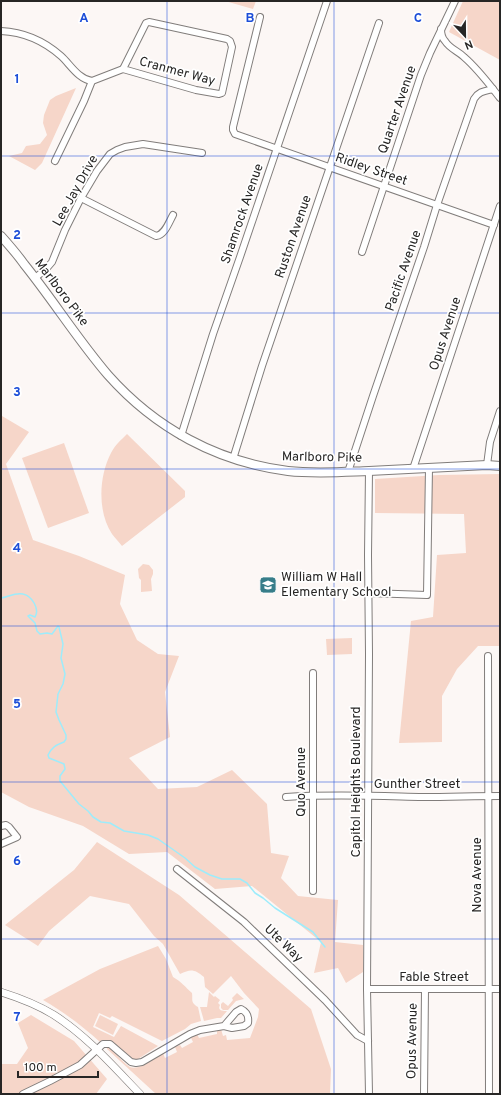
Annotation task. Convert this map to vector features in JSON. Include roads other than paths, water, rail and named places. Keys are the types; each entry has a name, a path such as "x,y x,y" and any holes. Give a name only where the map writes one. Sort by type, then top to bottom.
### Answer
{"main road":[{"name":"Marlboro Pike","path":"1,236 36,278 90,352 110,377 132,400 181,436 204,447 233,459 288,471 301,472 348,472 487,465 500,466"}],"street":[{"name":"Shamrock Avenue","path":"181,436 213,334 327,1"},
{"name":"Quarter Avenue","path":"362,252 430,53 455,1"},
{"name":"Ridley Street","path":"260,17 233,130 236,135 494,225"},
{"name":"Cranmer Way","path":"151,22 228,39 232,47 223,92 219,94 196,90 123,69 146,23 151,22"},
{"name":"Ruston Avenue","path":"233,459 262,366 379,23"},
{"path":"442,27 441,34 445,41 452,49 461,54 470,62 500,98"},
{"path":"1,31 19,33 49,46 87,80 92,81 123,69"},
{"path":"55,161 92,81"},
{"name":"Pacific Avenue","path":"348,472 474,99 482,91 494,89"},
{"name":"Lee Jay Drive","path":"36,278 46,269 53,259 81,198 110,154 121,148 143,144 202,153"},
{"path":"81,198 156,236 160,236 164,232 173,215"},
{"name":"Opus Avenue","path":"413,469 500,206"},
{"path":"487,465 490,442 500,411"},
{"path":"368,593 427,595 429,468"},
{"name":"Capitol Heights Boulevard","path":"369,471 369,795 367,989 369,1094"},
{"name":"Nova Avenue","path":"488,656 489,1094"},
{"name":"Quo Avenue","path":"313,673 313,891"},
{"name":"Gunther Street","path":"286,798 369,795 425,797 500,796"},
{"path":"1,826 6,825 10,827 17,837 1,844"},
{"name":"Ute Way","path":"177,869 240,918 325,1000 357,1035 368,1041"},
{"name":"Fable Street","path":"367,989 500,989"},
{"name":"Opus Avenue","path":"424,1094 425,989"},
{"path":"1,992 32,1003 54,1015 84,1037 140,1094"},
{"path":"23,1094 80,1065 103,1044 110,1044 131,1062 136,1063 142,1062 190,1034 200,1030 224,1026"}],"waterway":[{"path":"1,598 15,594 26,595 29,597 36,607 36,614 35,617 30,615 28,616 35,623 37,631 40,634 52,634 58,626 59,627 63,644 61,658 65,674 63,684 58,694 56,712 66,735 66,739 64,742 56,745 48,755 49,758 64,764 65,769 60,776 60,781 79,804 101,822 110,823 124,831 148,835 158,839 195,867 210,875 222,879 240,879 247,883 255,893 275,908 313,932 325,947"}],"place":[{"name":"William W Hall Elementary School","path":"268,585"}]}
